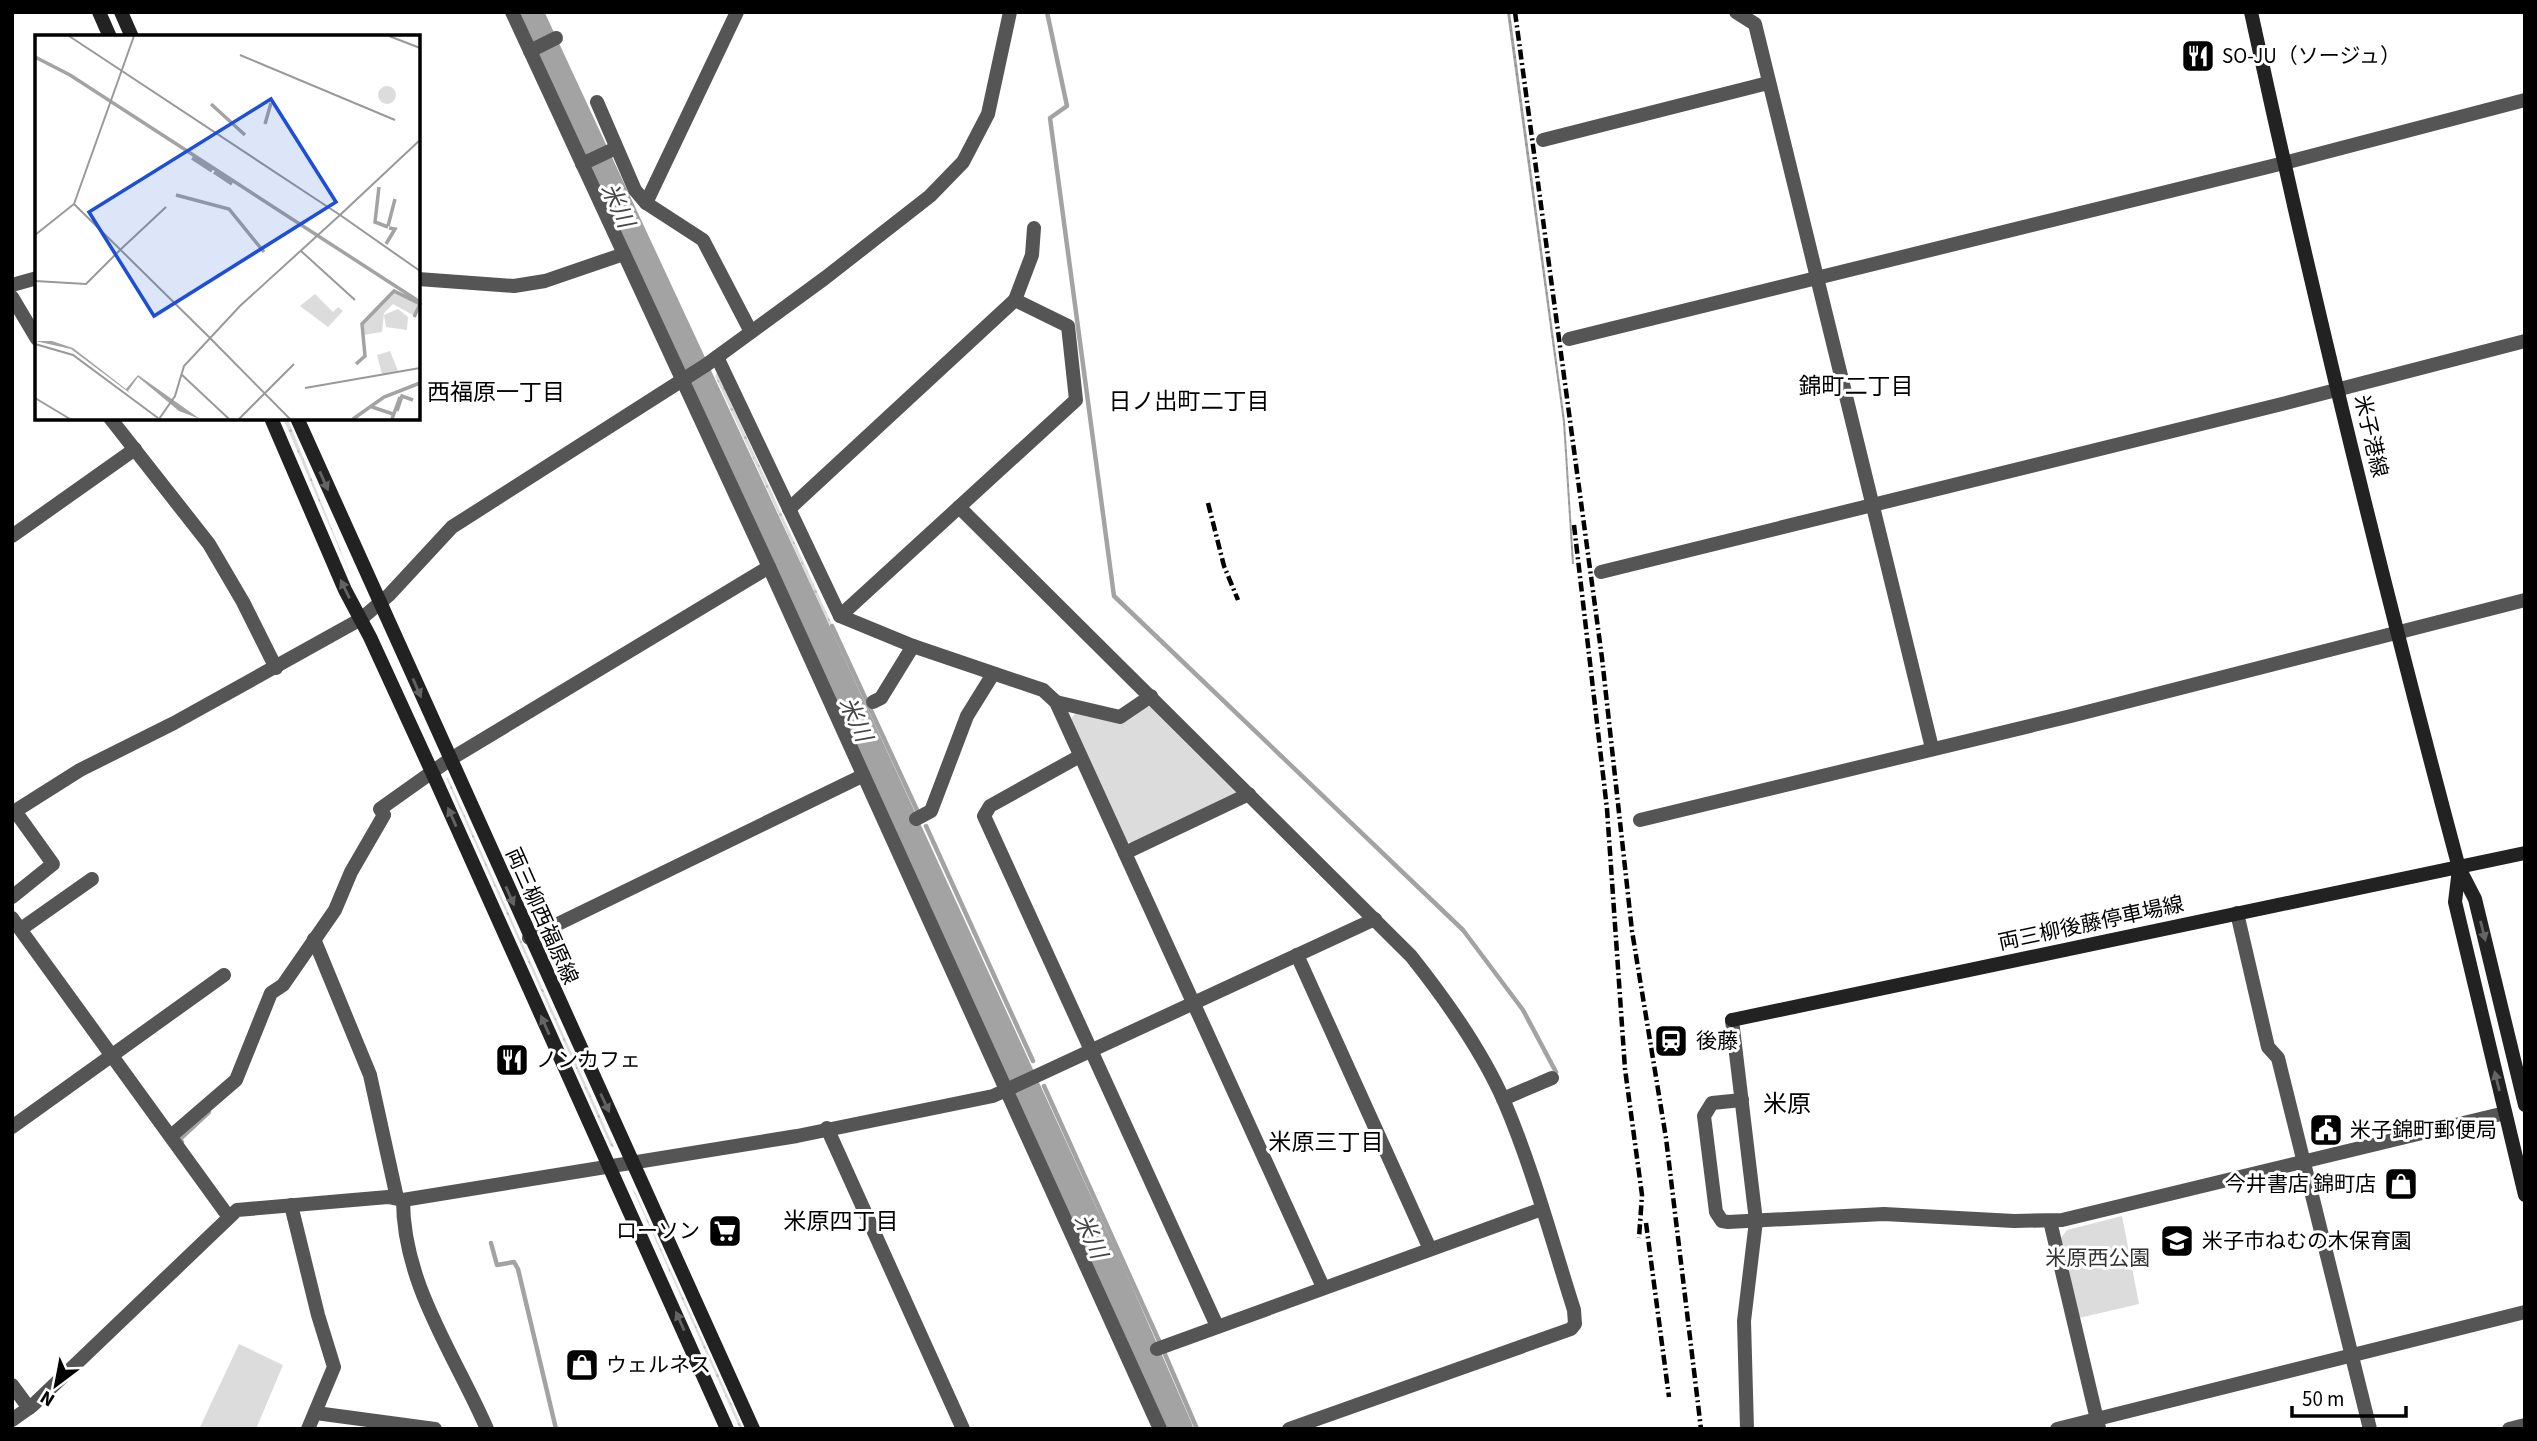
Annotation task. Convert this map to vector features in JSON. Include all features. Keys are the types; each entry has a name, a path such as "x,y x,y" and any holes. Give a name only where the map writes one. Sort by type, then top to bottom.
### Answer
{"main road":[{"path":"99,12 109,35"},
{"path":"121,12 131,35"},
{"name":"米子港線","path":"2251,12 2284,163 2396,632 2459,868 2475,898 2525,1105"},
{"name":"両三柳西福原線","path":"272,420 345,590 432,772 727,1429"},
{"name":"両三柳西福原線","path":"298,420 529,938 753,1429"},
{"name":"両三柳後藤停車場線","path":"1732,1020 2525,853"},
{"name":"米子港線","path":"2459,868 2455,902 2525,1195"}],"street":[{"path":"512,12 544,44 599,156 624,254 683,378 862,776 1011,1089 1160,1429"},
{"path":"646,203 737,12"},
{"path":"12,897 53,864 14,812 80,769 276,668 361,619 380,604 452,527 717,357 930,196 963,162 988,114 1010,12"},
{"path":"1736,12 1755,24 1931,748"},
{"path":"1543,140 1768,83"},
{"path":"1569,339 2284,163 2525,100"},
{"path":"597,102 599,156 646,203 703,240 751,332"},
{"path":"789,509 1015,300 1032,255 1034,228"},
{"path":"420,279 514,286 545,281 624,254"},
{"path":"12,285 35,279"},
{"path":"12,297 35,336"},
{"path":"840,616 1077,397 1068,326 1015,300"},
{"path":"1601,572 2339,390 2525,341"},
{"path":"717,357 840,616 914,646 1043,690 1056,702 1323,1287"},
{"path":"112,420 209,544 243,602 276,668"},
{"path":"12,536 135,449"},
{"path":"959,507 1375,919 1434,984 1466,1032 1503,1099 1542,1209 1576,1318 1571,1329 1289,1429"},
{"path":"172,1136 236,1080 271,993 283,985 335,910 351,872 384,816 380,809 449,760 769,567"},
{"path":"1640,820 2525,600"},
{"path":"873,702 881,698 914,646"},
{"path":"916,820 931,811 967,716 993,674"},
{"path":"1056,702 1120,717 1151,695"},
{"path":"1080,756 990,806 984,816 1217,1326"},
{"path":"529,938 862,776"},
{"path":"1125,853 1249,794"},
{"path":"92,879 16,923 228,1216"},
{"path":"2237,913 2268,1047 2278,1058 2370,1429"},
{"path":"12,1420 29,1408 237,1210 400,1199 920,1112 1011,1089 1375,919"},
{"path":"314,939 370,1075 420,1290 487,1429"},
{"path":"1297,955 1430,1249"},
{"path":"12,1127 223,975"},
{"path":"1732,1020 1756,1221 1744,1321 1747,1429"},
{"path":"1503,1099 1552,1078"},
{"path":"1742,1100 1712,1103 1704,1116 1718,1218 1728,1222 1884,1214 2050,1221 2505,1113"},
{"path":"827,1128 964,1429"},
{"path":"291,1205 318,1315 334,1367 308,1429"},
{"path":"1157,1349 1542,1209"},
{"path":"2050,1221 2098,1424"},
{"path":"2057,1429 2098,1424 2352,1355 2525,1312"},
{"path":"12,1385 29,1408"},
{"path":"316,1413 435,1429"},
{"path":"2509,1429 2525,1425"}],"green space":[{"path":"717,372 917,811 715,376"},
{"path":"284,420 288,420 291,427 353,581"},
{"path":"1146,706 1152,707 1237,791 1236,796 1133,844 1126,841 1071,719 1077,711 1120,724"},
{"path":"448,778 614,1147 611,1147"},
{"path":"632,1188 636,1194 743,1429 740,1429"},
{"name":"米原西公園","path":"2122,1216 2139,1304 2079,1318 2061,1238 2067,1230"},
{"path":"239,1344 283,1365 256,1429 200,1427"}],"shaded area":[{"path":"1507,12 1510,12 1565,421 1574,564 1563,422"}],"waterway":[{"name":"米川","path":"529,12 801,597 1111,1273 1179,1429"},
{"path":"1047,12 1067,106 1050,118 1114,596 1463,930 1523,1010 1556,1072"},
{"path":"832,626 917,810"},
{"path":"926,826 1033,1061"},
{"path":"1044,1086 1160,1343"},
{"path":"182,1142 180,1139 209,1112"},
{"path":"491,1243 497,1265 514,1262 518,1269 556,1429"},
{"path":"1164,1352 1197,1429"}],"railway":[{"path":"1515,12 1602,658 1632,931 1666,1138 1701,1429"},
{"path":"1208,503 1224,566 1238,600"},
{"path":"1574,525 1607,809 1625,1069 1642,1195 1639,1238"},
{"path":"1646,1223 1669,1397"}],"place":[{"name":"SO-JU（ソージュ）","path":"2198,56"},
{"name":"後藤","path":"1671,1041"},
{"name":"ノンカフェ","path":"512,1060"},
{"name":"米子錦町郵便局","path":"2326,1130"},
{"name":"今井書店 錦町店","path":"2401,1184"},
{"name":"ローソン","path":"725,1231"},
{"name":"米子市ねむの木保育園","path":"2177,1241"},
{"name":"ウェルネス","path":"582,1365"}],"district":[{"name":"錦町二丁目","path":"1856,386"},
{"name":"西福原一丁目","path":"496,392"},
{"name":"日ノ出町二丁目","path":"1189,401"},
{"name":"米原","path":"1787,1104"},
{"name":"米原三丁目","path":"1326,1142"},
{"name":"米原四丁目","path":"841,1221"}]}
